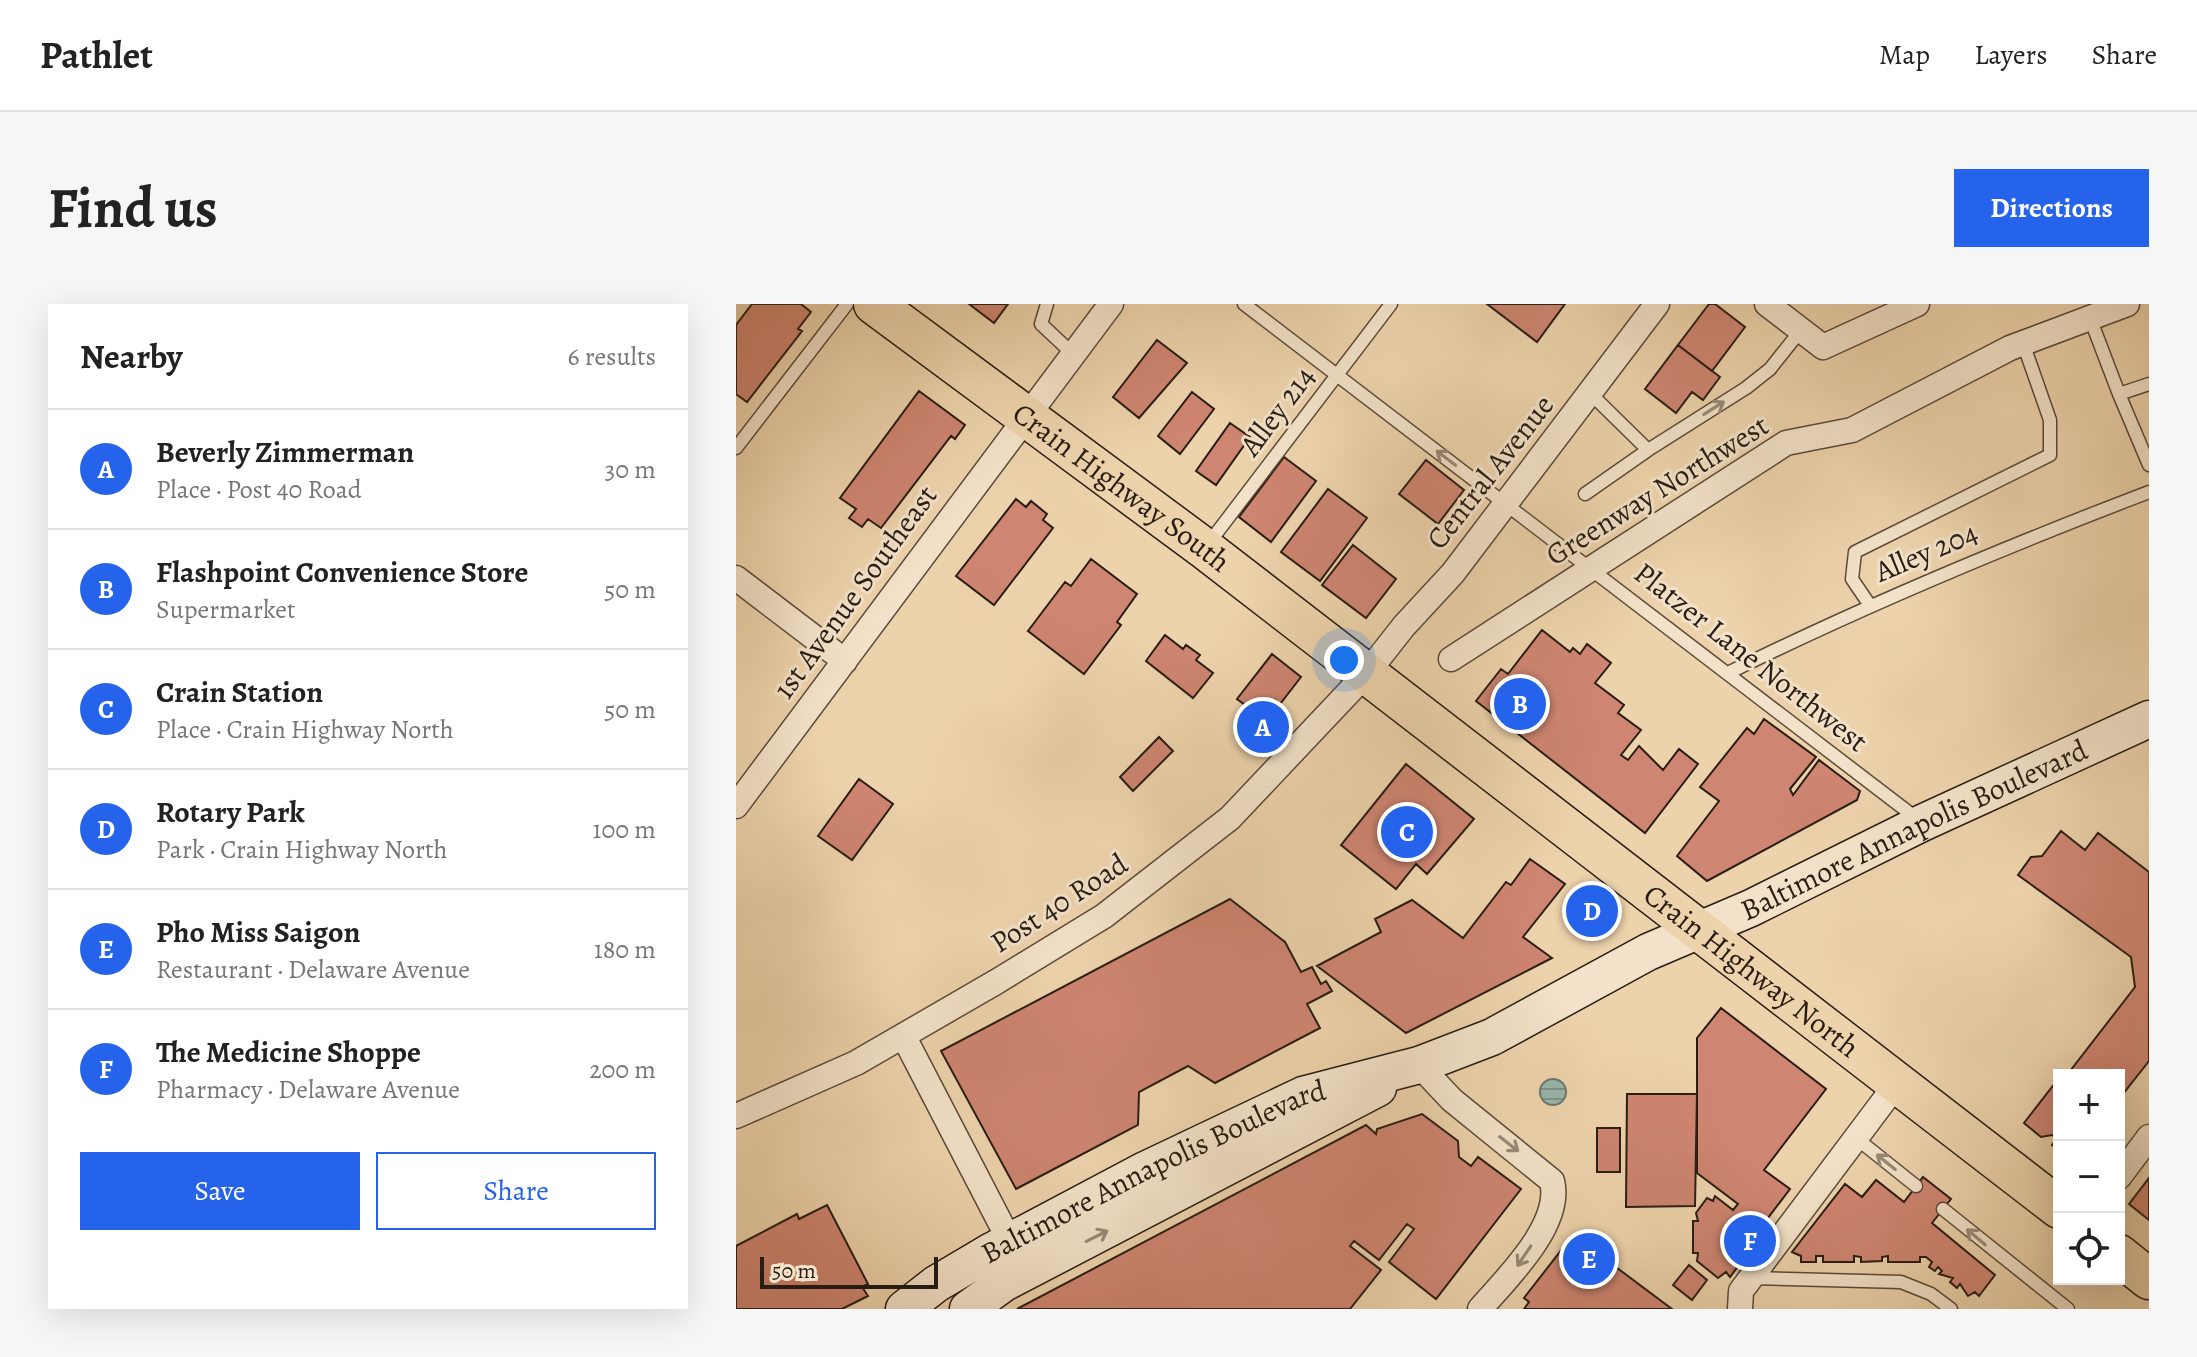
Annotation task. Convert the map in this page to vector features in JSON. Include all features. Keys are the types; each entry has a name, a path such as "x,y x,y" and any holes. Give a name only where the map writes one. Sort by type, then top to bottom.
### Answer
{"main road":[{"name":"Crain Highway South","path":"874,304 1367,673"},
{"name":"Crain Highway North","path":"1367,673 1694,930 1898,1082 2053,1203"},
{"name":"Baltimore Annapolis Boulevard","path":"904,1309 936,1284 1018,1256 1322,1119 1419,1065 1492,1037 1694,930 1751,908 1922,823 2149,719"},
{"name":"Baltimore Annapolis Boulevard","path":"968,1309 1018,1256"},
{"path":"2125,1260 2149,1279"}],"street":[{"name":"1st Avenue Southeast","path":"736,806 1111,304"},
{"name":"Central Avenue","path":"1367,673 1509,504 1657,304"},
{"path":"1767,304 1823,347 1917,304"},
{"name":"Greenway Northwest","path":"1451,659 1786,443 1852,430 2023,343 2127,304"},
{"path":"736,578 845,661"},
{"name":"Post 40 Road","path":"736,1116 819,1081 904,1037 1104,916 1175,864 1230,818 1367,673"},
{"path":"904,1037 1018,1256"},
{"path":"1419,1065 1452,1100 1552,1181 1556,1197 1548,1219 1517,1266 1480,1309"},
{"path":"1740,1309 1741,1291 1898,1082"},
{"path":"2125,1169 2149,1137"}],"lane":[{"path":"736,448 847,304"},
{"path":"1047,304 1041,324 1073,354"},
{"name":"Platzer Lane Northwest","path":"1244,304 1922,823"},
{"name":"Alley 214","path":"1205,549 1391,304"},
{"path":"2090,318 2149,465"},
{"path":"1585,494 1758,379 1801,330"},
{"path":"1869,604 1852,579 1855,552 1953,506 2050,455 2050,420 2023,343"},
{"path":"2119,394 2149,384"},
{"path":"1591,394 1648,450"},
{"name":"Alley 204","path":"1728,673 1869,604 1989,553 2149,492"},
{"path":"1856,1138 1916,1186"},
{"path":"1943,1209 2068,1309"},
{"path":"1751,1278 1901,1282 1931,1294 1951,1309"}],"shaded area":[{"path":"1553,1079 1562,1083 1566,1092 1562,1101 1553,1105 1544,1101 1540,1092 1544,1083"}],"building":[{"path":"752,304 801,304 811,312 798,329 802,331 747,402 736,394 736,325"},
{"path":"969,304 1008,304 994,323"},
{"path":"1487,304 1565,304 1537,342"},
{"path":"1709,304 1715,304 1745,327 1712,371 1678,345"},
{"path":"1157,340 1187,363 1139,418 1113,397"},
{"path":"1678,345 1720,377 1703,400 1692,392 1676,413 1645,389"},
{"path":"919,391 965,425 955,439 951,436 881,528 868,519 862,527 849,518 856,509 840,498"},
{"path":"1192,392 1214,409 1180,454 1158,436"},
{"path":"1230,423 1250,437 1216,485 1196,471"},
{"path":"1284,457 1316,481 1271,542 1239,517"},
{"path":"1426,460 1464,490 1438,524 1399,494"},
{"path":"1328,489 1367,518 1320,581 1281,552"},
{"path":"1016,499 1026,507 1031,501 1047,514 1043,520 1053,528 994,605 956,576"},
{"path":"1353,545 1396,579 1366,618 1322,585"},
{"path":"1091,559 1137,594 1117,622 1121,625 1084,674 1028,631 1065,582 1071,586"},
{"path":"1542,630 1570,652 1573,648 1580,654 1587,644 1611,663 1595,683 1624,705 1618,713 1641,730 1621,755 1628,760 1639,746 1663,770 1679,749 1698,764 1645,833 1476,701 1501,669 1508,674"},
{"path":"1165,635 1183,649 1186,645 1200,655 1196,660 1213,673 1193,698 1146,661"},
{"path":"1272,654 1301,677 1280,704 1275,700 1261,717 1237,699"},
{"path":"1764,719 1816,757 1790,789 1793,795 1819,760 1860,791 1857,800 1707,881 1677,856 1719,801 1700,787 1747,728 1754,734"},
{"path":"1159,737 1173,751 1133,791 1120,777"},
{"path":"1406,764 1474,819 1427,874 1416,864 1396,889 1341,845"},
{"path":"859,779 893,804 852,860 818,836"},
{"path":"2061,831 2085,850 2098,833 2149,872 2149,1061 2125,1091 2125,1069 2072,1069 2135,987 2131,957 2018,875 2031,857 2042,856"},
{"path":"1530,859 1565,884 1523,937 1552,958 1406,1033 1317,966 1381,932 1375,919 1412,900 1463,938 1506,882 1511,885"},
{"path":"1230,899 1285,942 1301,972 1312,967 1321,984 1326,981 1332,991 1307,1004 1320,1028 1215,1083 1188,1066 1139,1092 1138,1125 1016,1189 941,1051"},
{"path":"1721,1008 1826,1089 1764,1170 1790,1189 1758,1231 1762,1235 1748,1253 1743,1249 1740,1254 1744,1258 1730,1277 1726,1272 1718,1278 1697,1261 1698,1253 1693,1253 1693,1221 1698,1221 1696,1213 1707,1198 1713,1201 1715,1196 1733,1210 1738,1204 1697,1173 1697,1038"},
{"path":"2053,1086 2053,1136 2041,1137 2024,1123"},
{"path":"1627,1094 1697,1094 1695,1206 1626,1207"},
{"path":"1422,1114 1458,1141 1459,1157 1471,1166 1478,1157 1521,1189 1436,1299 1389,1262 1414,1229 1407,1224 1379,1260 1354,1241 1350,1246 1381,1270 1350,1309 1017,1309 1366,1125 1376,1134 1377,1129"},
{"path":"1597,1128 1620,1128 1620,1172 1597,1172"},
{"path":"1923,1177 1951,1199 1932,1223 1995,1275 1979,1296 1975,1292 1968,1296 1960,1284 1957,1288 1950,1282 1953,1278 1939,1274 1942,1271 1938,1267 1935,1271 1929,1267 1932,1262 1926,1257 1920,1257 1920,1262 1888,1262 1888,1256 1882,1257 1882,1261 1861,1262 1861,1257 1854,1256 1854,1262 1823,1262 1823,1256 1816,1256 1816,1262 1801,1262 1801,1256 1792,1252 1845,1184 1862,1197 1876,1180 1904,1202"},
{"path":"2149,1178 2149,1220 2129,1204"},
{"path":"827,1205 868,1284 862,1287 868,1296 842,1309 736,1309 736,1246 797,1214 799,1219"},
{"path":"1573,1235 1672,1309 1524,1309 1529,1302 1524,1298"},
{"path":"1689,1265 1707,1280 1692,1300 1673,1285"}],"place":[{"name":"Flashpoint Convenience Store","path":"1520,704"},
{"name":"Beverly Zimmerman","path":"1263,727"},
{"name":"Crain Station","path":"1407,832"},
{"name":"Rotary Park","path":"1592,911"},
{"name":"The Medicine Shoppe","path":"1750,1241"},
{"name":"Pho Miss Saigon","path":"1589,1259"}]}
